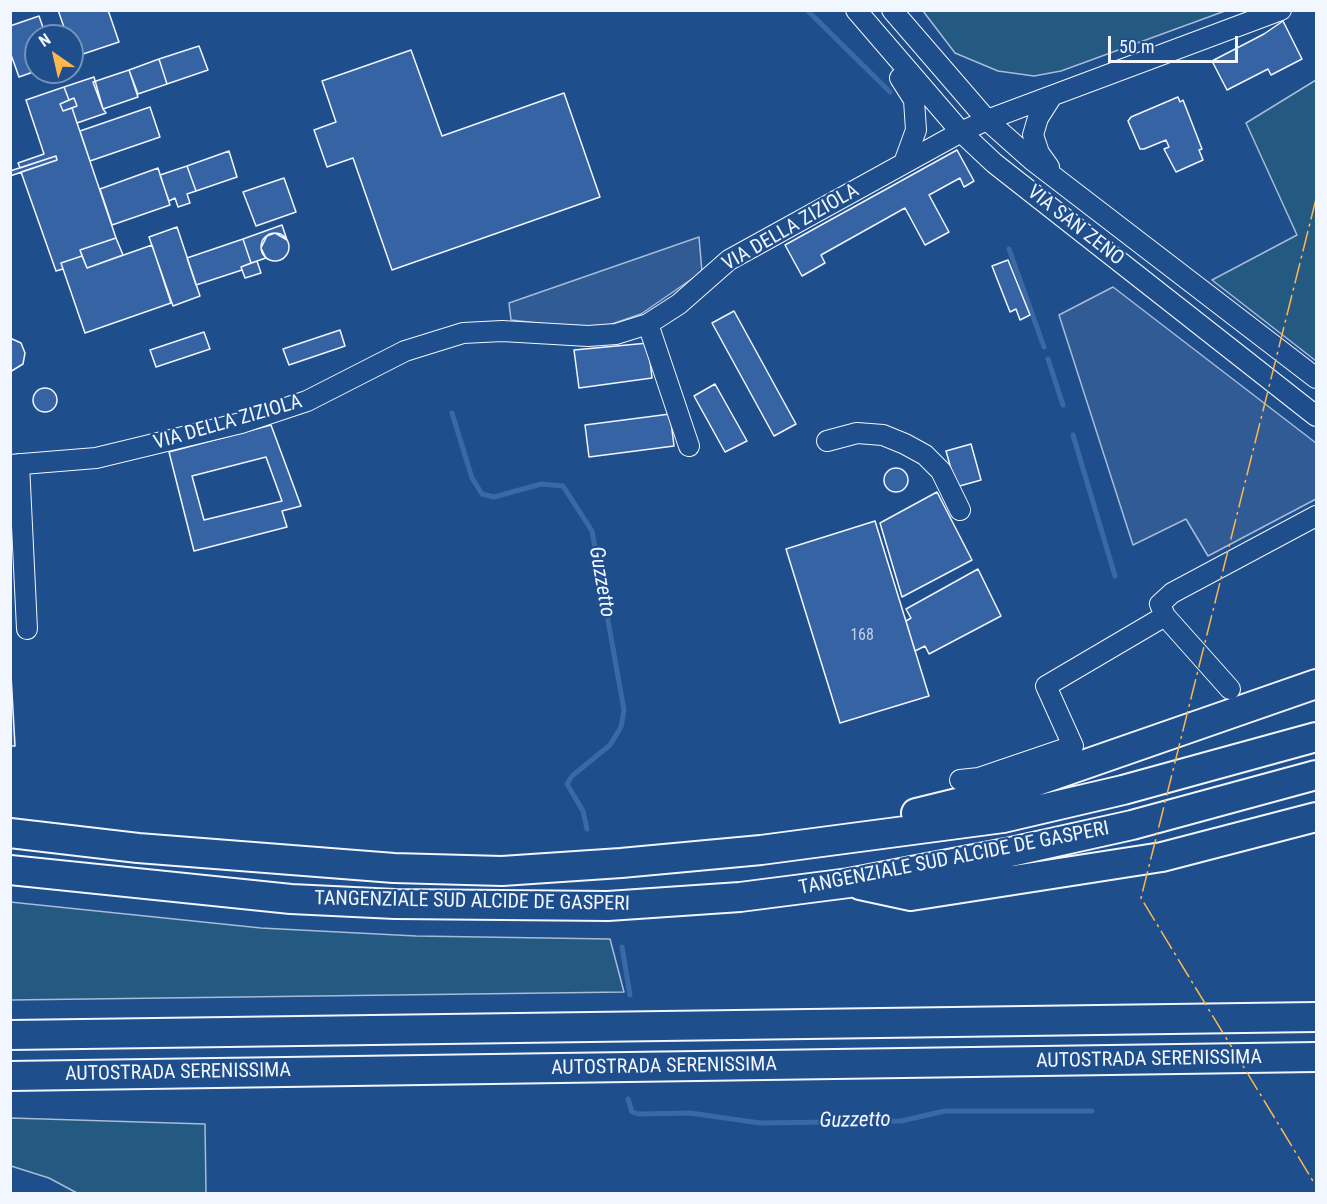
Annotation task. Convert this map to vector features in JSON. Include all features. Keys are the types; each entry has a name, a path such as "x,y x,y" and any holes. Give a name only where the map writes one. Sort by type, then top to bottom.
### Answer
{"highway":[{"path":"822,842 855,828 1014,789 1317,684"},
{"name":"TANGENZIALE SUD ALCIDE DE GASPERI","path":"10,833 289,861 502,871 621,863 822,842 1003,818 1123,790 1317,737"},
{"name":"TANGENZIALE SUD ALCIDE DE GASPERI","path":"10,870 291,899 539,907 608,906 740,897 849,883 1006,853 1132,825 1317,775"},
{"path":"849,883 911,896 1162,857 1317,818"},
{"name":"AUTOSTRADA SERENISSIMA","path":"10,1035 1317,1017"},
{"name":"AUTOSTRADA SERENISSIMA","path":"10,1076 1317,1057"}],"street":[{"name":"VIA SAN ZENO","path":"892,10 987,120 1057,179 1317,378"},
{"name":"VIA DELLA ZIZIOLA","path":"27,629 15,465 96,458 241,423 307,401 405,351 463,333 502,331 588,336 616,334 648,324 679,304 729,260 961,132 987,120 1281,10"},
{"name":"VIA SAN ZENO","path":"858,12 961,132 994,163 1317,416"},
{"path":"858,12 869,40 914,100 915,130 904,164"},
{"path":"1052,96 1038,118 1033,135 1039,153 1057,179"},
{"path":"648,324 689,446"},
{"path":"827,441 857,433 883,435 905,444 925,455 941,471 960,510"},
{"path":"1230,689 1165,616 1160,604 1172,593 1317,516"},
{"path":"960,780 979,778 1073,746 1047,686 1165,616"}],"shaded area":[{"path":"923,11 1225,11 1061,71 1034,76 998,71 955,53"},
{"path":"1316,80 1316,361 1212,280 1297,235 1246,123"},
{"path":"699,237 702,272 641,314 609,325 573,327 511,320 509,303"},
{"path":"1113,287 1316,443 1316,499 1208,556 1186,519 1133,545 1059,315"},
{"path":"10,902 261,928 416,936 610,939 624,992 11,1000"},
{"path":"11,1118 205,1124 206,1193 77,1193 49,1178 11,1166"}],"building":[{"path":"58,10 108,10 119,42 84,54 84,24 63,24"},
{"path":"39,16 42,24 24,24 24,75 19,77 10,52 10,26"},
{"path":"1283,21 1302,59 1271,75 1268,69 1227,90 1212,61 1264,34"},
{"path":"199,46 208,70 167,84 159,59"},
{"path":"411,50 442,136 564,93 600,197 392,270 353,158 327,167 314,130 336,122 322,81"},
{"path":"159,59 167,84 138,94 129,70"},
{"path":"129,70 138,97 103,109 93,82"},
{"path":"94,77 106,113 77,123 72,108 77,106 74,98 69,100 64,87 84,84 84,80"},
{"path":"64,87 69,100 60,104 63,111 72,108 116,238 80,250 82,256 61,263 63,269 56,271 21,172 57,160 56,156 20,168 18,163 44,154 26,100"},
{"path":"1178,97 1180,102 1183,100 1202,149 1199,150 1203,160 1176,172 1164,149 1169,147 1166,140 1140,149 1128,121 1131,117"},
{"path":"74,98 77,106 63,111 60,104"},
{"path":"150,107 160,137 90,161 80,131"},
{"path":"957,150 974,181 964,187 960,178 929,195 949,232 925,245 905,208 821,255 825,263 802,276 785,245"},
{"path":"229,151 237,177 196,191 187,166"},
{"path":"56,156 57,160 10,176 10,171"},
{"path":"187,166 196,191 187,194 190,203 178,207 175,198 169,201 160,175"},
{"path":"158,168 170,205 112,225 100,189"},
{"path":"284,178 296,212 256,226 243,192"},
{"path":"282,225 287,240 275,233 267,236 261,248 266,258 251,263 243,239"},
{"path":"177,227 200,296 173,306 149,237"},
{"path":"275,233 285,237 289,247 285,257 275,261 265,257 261,247 265,237"},
{"path":"116,238 123,255 87,268 80,250"},
{"path":"243,239 251,263 241,267 242,270 196,285 187,258"},
{"path":"152,245 171,303 85,333 61,263 82,256 87,268"},
{"path":"1008,260 1030,315 1020,320 1016,309 1010,312 992,266"},
{"path":"257,261 261,273 245,278 241,267"},
{"path":"734,311 796,424 774,436 712,323"},
{"path":"340,330 345,346 289,365 283,349"},
{"path":"204,332 210,349 156,367 150,350"},
{"path":"10,338 21,343 25,353 23,364 10,372"},
{"path":"648,343 652,378 579,388 574,350"},
{"path":"715,384 747,441 725,452 694,396"},
{"path":"45,388 54,391 57,400 54,409 45,412 36,409 33,400 36,391"},
{"path":"670,414 674,446 589,457 585,425"},
{"path":"271,425 301,506 282,511 287,527 194,551 169,452","holes":["266,457 282,501 204,520 192,476"]},
{"path":"971,444 981,480 956,487 946,451"},
{"path":"896,468 904,472 908,480 904,488 896,492 888,488 884,480 888,472"},
{"path":"937,492 972,560 902,597 880,523"},
{"path":"875,521 929,696 840,723 786,549"},
{"path":"978,569 1001,616 929,654 925,646 915,651 906,621 911,618 906,609"},
{"path":"10,657 15,746 10,746"}],"waterway":[{"path":"807,10 890,92"},
{"path":"1009,249 1044,347"},
{"path":"1048,359 1063,405"},
{"name":"Guzzetto","path":"452,413 472,478 482,494 494,497 541,484 563,486 592,531 624,710 621,727 610,745 572,776 567,784 583,811 587,829"},
{"path":"1073,435 1115,576"},
{"name":"Guzzetto","path":"622,947 630,995"},
{"name":"Guzzetto","path":"628,1099 632,1112 638,1114 690,1113 760,1123 901,1121 945,1111 1092,1111"}],"power":[{"path":"1316,199 1141,898 1316,1186"}]}
